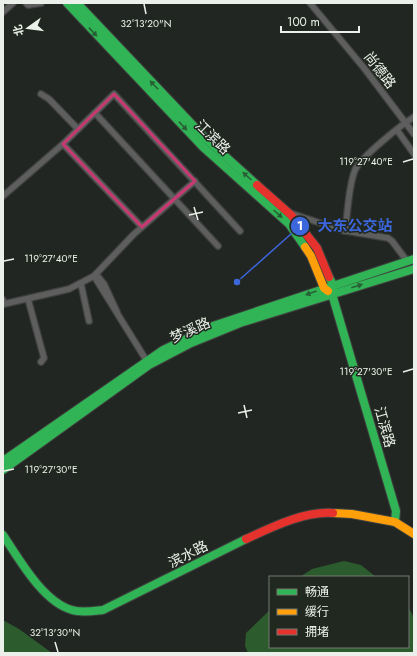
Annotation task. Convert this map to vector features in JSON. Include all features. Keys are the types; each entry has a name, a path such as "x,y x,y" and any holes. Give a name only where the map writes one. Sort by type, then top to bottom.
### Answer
{"main road":[{"name":"江滨路","path":"67,3 203,147 289,224 311,256 324,288"},
{"name":"江滨路","path":"77,3 205,138 288,213 317,248 333,285 332,294 396,511 395,522"},
{"name":"梦溪路","path":"3,470 148,363 163,350 213,326 411,260"},
{"name":"梦溪路","path":"3,461 148,363 217,332 414,269"},
{"path":"324,288 332,294"},
{"name":"滨水路","path":"3,535 24,566 53,600 69,609 88,612 103,610 251,537 296,518 323,512 358,515 395,522 414,534"}],"street":[{"path":"3,12 13,3"},
{"path":"26,3 28,5 41,3"},
{"name":"尚德路","path":"310,3 364,68 414,134"},
{"path":"41,94 49,99 78,130"},
{"path":"3,196 63,144 114,94 240,231"},
{"path":"95,113 218,246"},
{"path":"345,231 355,170 396,130 405,122 414,117"},
{"path":"396,130 414,154"},
{"path":"63,144 142,227"},
{"path":"3,300 4,304 69,289 81,284 95,275 142,227 195,181"},
{"path":"288,213 345,231 388,238 411,260"},
{"path":"95,275 104,284 117,312 148,363"},
{"path":"81,284 89,321"},
{"path":"28,299 44,358 40,362"}],"highlighted area":[{"path":"114,94 195,181 142,227 63,144"}],"shaded area":[{"path":"344,561 361,565 375,576 302,576 312,569"},
{"path":"409,608 414,618 414,653 248,653 245,646 246,633 269,611 269,648 409,648"},
{"path":"3,620 19,629 52,653 3,653"}],"traffic: fast":[{"path":"67,3 203,147 289,224 305,247"},
{"path":"77,3 205,138 257,185"},
{"path":"3,461 163,350 213,326 414,259"},
{"path":"3,470 149,365 191,343 240,323 414,269"},
{"path":"329,277 333,285 332,294 396,511 395,522"},
{"path":"3,535 24,567 51,598 72,610 84,612 103,610 246,539"}],"traffic: slow":[{"path":"305,247 311,256 324,288 328,291"},
{"path":"333,513 352,514 395,522 414,534"}],"traffic: jam":[{"path":"257,185 291,215 317,248 329,277"},
{"path":"246,539 277,525 300,517 322,513 333,513"}],"place":[{"name":"大东公交站","path":"237,282"}]}
